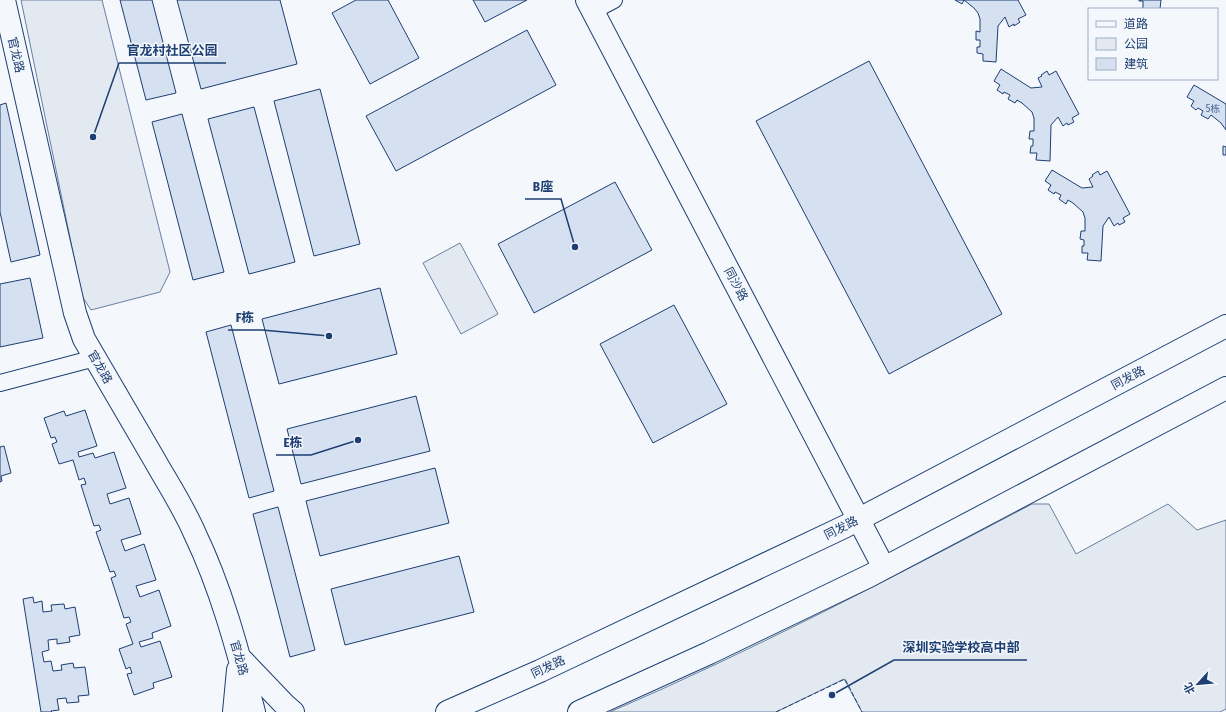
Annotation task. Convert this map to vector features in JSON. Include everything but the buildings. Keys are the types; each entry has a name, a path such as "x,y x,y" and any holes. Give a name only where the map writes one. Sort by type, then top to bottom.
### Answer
{"main road":[{"name":"官龙路","path":"4,0 75,313 84,339 176,497 195,533 211,572 239,657 254,712"},
{"name":"同沙路","path":"590,6 884,568"},
{"name":"同发路","path":"447,712 600,643 859,519 1226,326"},
{"path":"579,712 709,653 884,568 1226,388"},
{"path":"234,712 239,657"},
{"path":"239,657 293,712"}],"street":[{"path":"590,6 614,0"},
{"path":"0,383 95,358"}],"green space":[{"path":"21,0 102,0 170,272 160,292 91,310 82,296"},
{"path":"460,243 498,314 461,334 423,263"},
{"path":"1032,504 1049,504 1076,554 1168,504 1197,530 1226,520 1226,709 1220,712 862,712 844,679 776,712 610,712 717,664 770,638 875,586"}],"fence":[{"path":"776,712 845,679 862,712"}],"place":[{"name":"官龙村社区公园","path":"93,137"},
{"name":"B座","path":"575,247"},
{"name":"F栋","path":"329,336"},
{"name":"E栋","path":"358,440"},
{"name":"深圳实验学校高中部","path":"832,695"}]}
